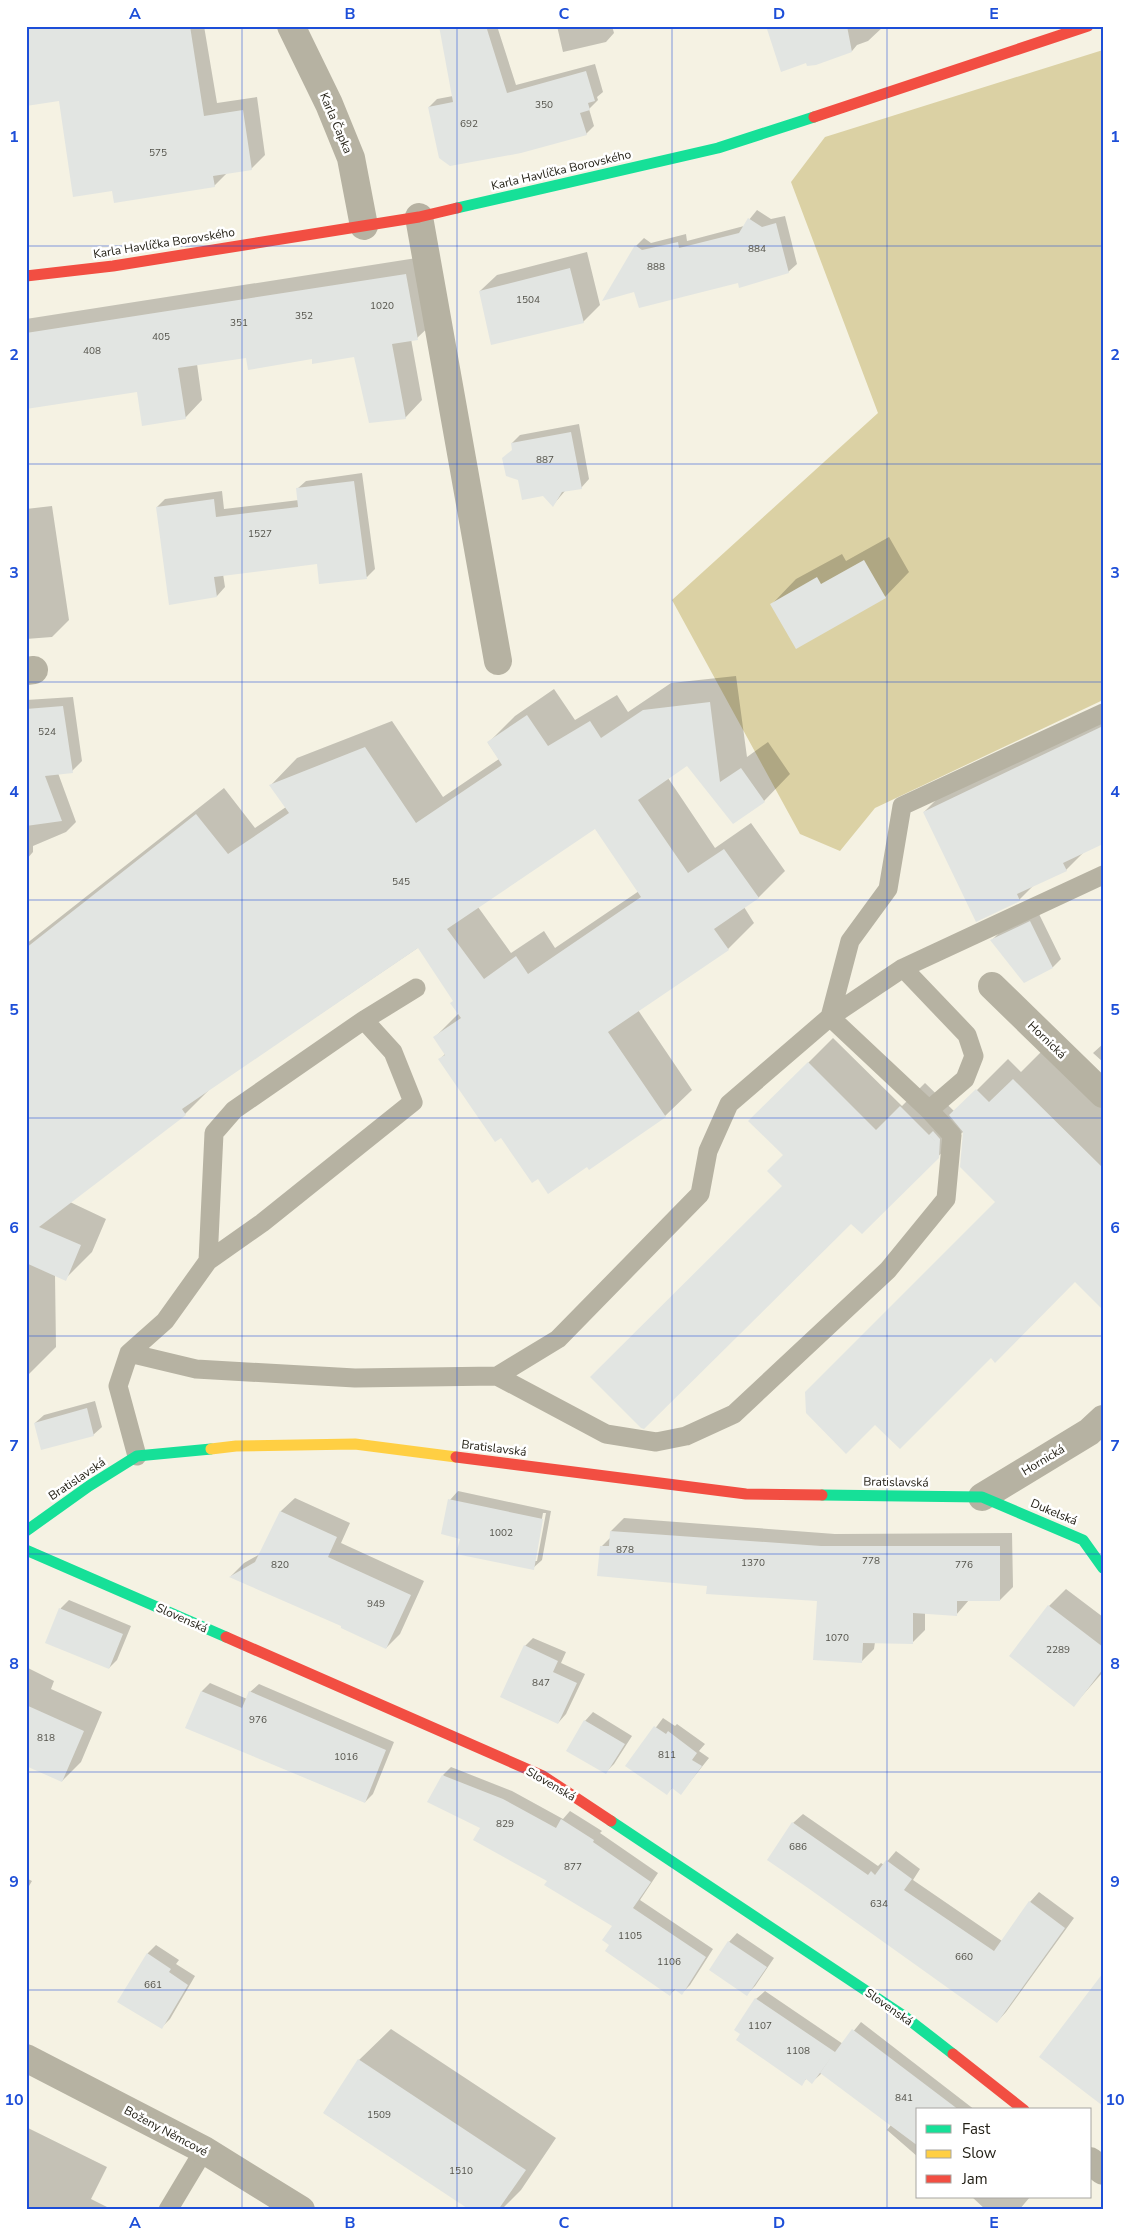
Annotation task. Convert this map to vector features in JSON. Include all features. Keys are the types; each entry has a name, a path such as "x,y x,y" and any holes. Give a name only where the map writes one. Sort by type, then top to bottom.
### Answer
{"street":[{"name":"Karla Čapka","path":"290,26 329,104 350,158 364,226"},
{"name":"Karla Havlíčka Borovského","path":"26,276 113,266 419,217 718,148 1088,26"},
{"path":"419,217 498,661"},
{"name":"Hornická","path":"992,986 1103,1094"},
{"name":"Hornická","path":"982,1497 1089,1432 1103,1420"},
{"name":"Bratislavská","path":"26,1531 89,1486 137,1456 236,1446 355,1444 746,1494 982,1497"},
{"name":"Dukelská","path":"982,1497 1083,1540 1103,1568"},
{"name":"Slovenská","path":"26,1550 543,1776 904,2016 1021,2108"},
{"name":"Boženy Němcové","path":"26,2058 204,2150 301,2210"},
{"path":"1092,2163 1103,2171"}],"lane":[{"path":"830,1017 850,941 888,889 902,806 1103,713"},
{"path":"496,1376 558,1338 700,1194 708,1151 729,1104 830,1017 903,968 1103,875"},
{"path":"903,968 967,1035 974,1056 965,1079 929,1110"},
{"path":"208,1261 214,1133 234,1110 364,1020 416,988"},
{"path":"130,1354 196,1369 355,1378 496,1376 606,1434 656,1442 686,1436 734,1414 888,1270 946,1199 952,1135 929,1110 830,1017"},
{"path":"137,1456 118,1386 130,1354 165,1321 208,1261 262,1223 412,1102 393,1052 364,1020"},
{"path":"168,2210 204,2150"}],"shaded area":[{"path":"1103,50 1103,700 875,808 840,851 800,834 672,600 878,413 791,182 825,137"}],"building":[{"path":"26,26 190,26 204,116 243,110 252,170 213,176 215,187 114,203 112,191 73,197 59,101 26,106"},
{"path":"439,26 486,26 507,93 586,71 595,101 588,103 590,110 580,113 587,135 521,153 450,166 439,158 428,107 453,102"},
{"path":"766,26 847,26 852,52 816,65 807,66 806,63 781,72"},
{"path":"748,218 762,227 776,223 789,273 739,288 738,283 639,308 634,292 602,301 635,245 642,250 678,242 679,248 739,233"},
{"path":"570,268 584,323 491,345 479,291"},
{"path":"406,274 418,340 392,344 406,419 369,423 354,357 312,364 312,359 248,370 246,358 178,368 186,419 142,426 137,392 26,409 26,333"},
{"path":"571,432 582,489 562,492 553,507 543,496 522,500 518,480 506,476 502,458 512,450 511,443"},
{"path":"354,481 367,579 319,584 317,564 214,577 217,597 169,605 156,507 214,499 216,517 298,507 296,488"},
{"path":"864,560 886,598 796,649 770,604 817,577 821,584"},
{"path":"710,702 720,782 741,768 765,802 733,824 687,766 638,800 688,873 724,849 759,898 714,929 729,950 608,1032 666,1117 589,1170 587,1167 548,1194 538,1179 532,1183 501,1138 495,1142 438,1059 445,1055 433,1037 461,1018 450,1003 453,1001 418,948 182,1109 186,1115 39,1227 81,1245 66,1281 26,1263 26,948 196,814 228,854 289,813 269,785 365,747 416,823 502,765 487,742 527,715 548,746 590,721 601,738 643,710","holes":["595,829 641,897 528,974 516,956 484,979 447,929"]},
{"path":"63,706 73,773 45,776 62,821 26,826 26,709"},
{"path":"1103,726 1103,844 1063,863 1067,871 1017,894 1020,901 976,922 923,812"},
{"path":"1030,921 1053,968 1024,983 990,940"},
{"path":"808,1062 876,1130 900,1106 929,1135 933,1131 940,1139 939,1158 862,1234 851,1224 644,1429 641,1428 590,1377 782,1186 767,1171 783,1155 748,1121"},
{"path":"1013,1079 1103,1168 1103,1310 1075,1282 995,1363 991,1358 900,1449 875,1425 846,1454 806,1413 805,1392 995,1202 960,1167 963,1132 949,1115 976,1089 989,1102"},
{"path":"87,1408 94,1436 41,1450 34,1423"},
{"path":"448,1499 543,1519 534,1570 456,1554 460,1539 441,1534"},
{"path":"280,1511 337,1537 328,1557 411,1595 386,1649 341,1628 341,1626 229,1577 255,1562"},
{"path":"610,1531 821,1546 1000,1546 1000,1601 957,1601 957,1616 913,1613 913,1644 863,1643 862,1663 813,1660 817,1601 706,1594 707,1586 597,1576 600,1546 609,1546"},
{"path":"1048,1605 1103,1647 1103,1669 1074,1707 1009,1656"},
{"path":"59,1608 123,1634 109,1669 45,1643"},
{"path":"524,1645 558,1661 553,1672 577,1683 558,1724 500,1697"},
{"path":"201,1691 242,1708 249,1691 386,1750 365,1803 185,1728"},
{"path":"26,1705 84,1731 62,1782 26,1766"},
{"path":"584,1720 625,1744 606,1774 566,1751"},
{"path":"654,1726 666,1734 668,1731 697,1753 692,1760 702,1766 681,1795 672,1788 667,1795 625,1766"},
{"path":"442,1775 503,1799 556,1828 561,1819 594,1840 593,1842 651,1882 633,1908 706,1957 682,1995 674,1989 670,1996 605,1951 609,1945 602,1940 612,1926 544,1885 547,1881 473,1840 480,1828 427,1802"},
{"path":"792,1822 868,1875 871,1871 875,1875 886,1860 912,1879 904,1890 994,1951 1029,1901 1065,1928 997,2023 767,1860"},
{"path":"728,1941 767,1967 747,1996 709,1970"},
{"path":"147,1953 171,1969 169,1972 188,1985 162,2029 117,2002"},
{"path":"1103,1973 1103,2106 1039,2057"},
{"path":"755,1998 835,2052 852,2029 956,2108 916,2108 916,2145 820,2073 832,2056 812,2084 806,2079 802,2086 736,2040 740,2034 734,2030"},
{"path":"358,2059 526,2170 498,2210 470,2210 323,2113"}],"traffic: fast":[{"path":"457,208 718,148 814,117"},
{"path":"26,1531 89,1486 137,1456 211,1449"},
{"path":"822,1495 982,1497 1083,1540 1103,1568"},
{"path":"26,1550 226,1637"},
{"path":"611,1821 904,2016 953,2054"}],"traffic: slow":[{"path":"211,1449 236,1446 355,1444 456,1457"}],"traffic: jam":[{"path":"814,117 1088,26"},
{"path":"26,276 113,266 419,217 457,208"},
{"path":"456,1457 746,1494 822,1495"},
{"path":"226,1637 543,1776 611,1821"},
{"path":"953,2054 1021,2108"}]}
